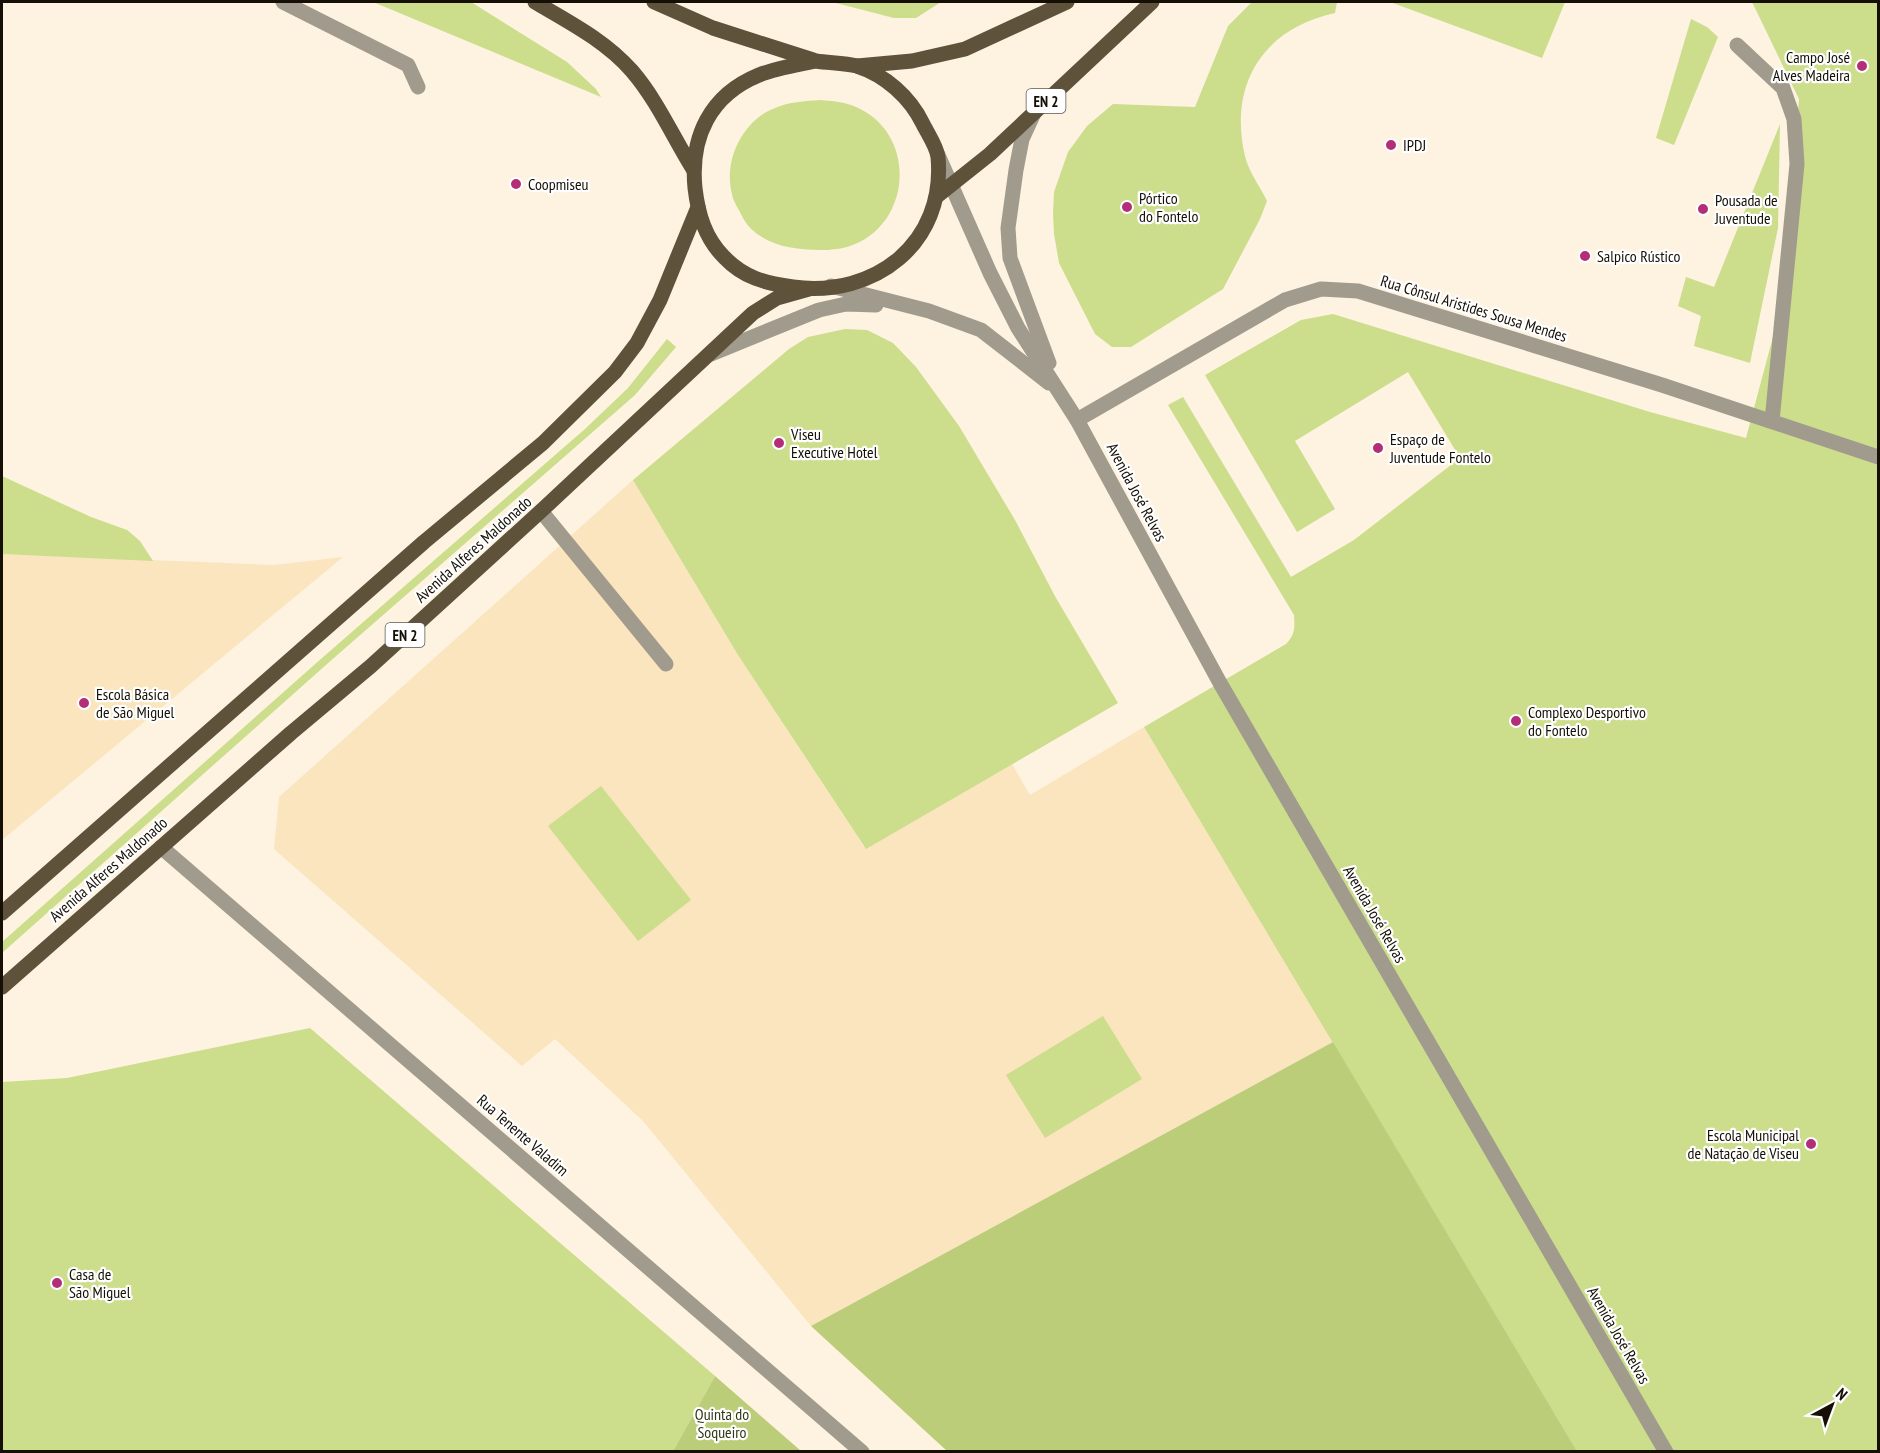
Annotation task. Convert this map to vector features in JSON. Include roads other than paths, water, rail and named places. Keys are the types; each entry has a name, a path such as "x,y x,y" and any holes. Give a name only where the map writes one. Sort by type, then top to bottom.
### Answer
{"main road":[{"path":"535,2 604,45 633,71 653,99 693,169"},
{"path":"654,2 713,28 816,61"},
{"name":"EN 2","path":"856,66 890,83 906,97 919,115 938,155 936,197 924,231 906,253 881,271 855,283 809,289 753,279 731,264 717,250 704,229 698,207 693,169 696,145 708,116 739,85 776,69 816,61 856,66 912,61 965,49 1067,2"},
{"name":"EN 2","path":"936,197 990,153 1152,2"},
{"name":"Avenida Alferes Maldonado","path":"2,913 424,542 543,443 615,372 638,343 660,300 698,207"},
{"name":"Avenida Alferes Maldonado","path":"2,987 291,733 371,666 753,313 777,298 809,289"}],"street":[{"path":"283,2 408,65 418,87"},
{"path":"1737,45 1783,88 1794,119 1797,142 1797,164 1772,421"},
{"name":"Avenida José Relvas","path":"1035,111 1022,139 1016,170 1008,228 1010,258 1060,392"},
{"name":"Avenida José Relvas","path":"938,155 990,273 1018,328 1077,420 1220,683 1666,1452"},
{"name":"Avenida José Relvas","path":"831,286 928,311 981,330 1060,392"},
{"name":"Rua Cônsul Aristides Sousa Mendes","path":"1077,420 1285,300 1321,289 1358,291 1651,381 1878,457"},
{"path":"705,356 819,310 846,304 899,305"},
{"path":"541,511 666,664"},
{"name":"Rua Tenente Valadim","path":"161,847 862,1452"}],"place":[{"name":"Campo José Alves Madeira","path":"1862,66"},
{"name":"IPDJ","path":"1391,145"},
{"name":"Coopmiseu","path":"516,184"},
{"name":"Pórtico do Fontelo","path":"1127,207"},
{"name":"Pousada de Juventude","path":"1703,209"},
{"name":"Salpico Rústico","path":"1585,256"},
{"name":"Viseu Executive Hotel","path":"779,443"},
{"name":"Espaço de Juventude Fontelo","path":"1378,448"},
{"name":"Escola Básica de São Miguel","path":"84,703"},
{"name":"Complexo Desportivo do Fontelo","path":"1516,721"},
{"name":"Escola Municipal de Natação de Viseu","path":"1811,1144"},
{"name":"Casa de São Miguel","path":"57,1283"}],"park label":[{"name":"Quinta do Soqueiro","path":"722,1423"}]}
